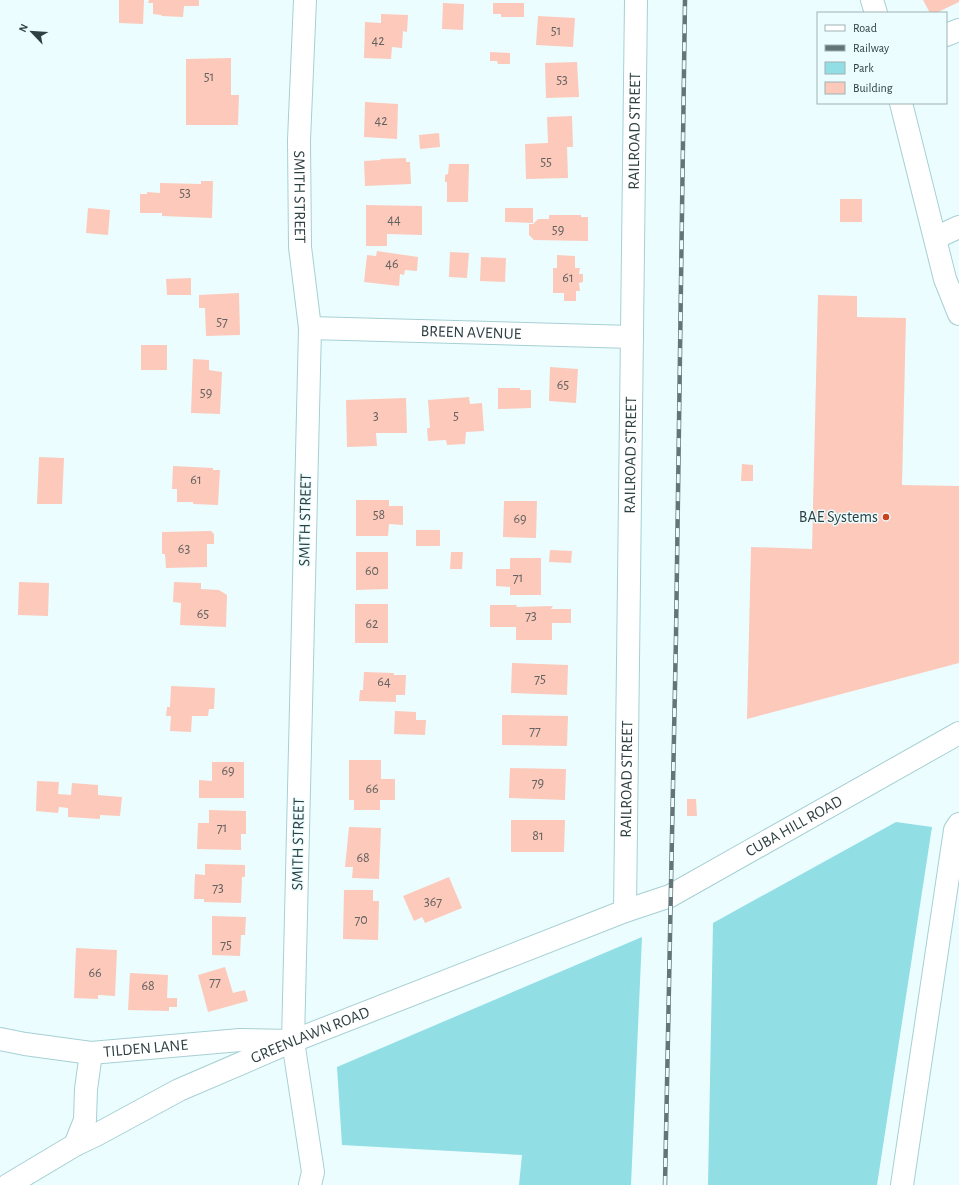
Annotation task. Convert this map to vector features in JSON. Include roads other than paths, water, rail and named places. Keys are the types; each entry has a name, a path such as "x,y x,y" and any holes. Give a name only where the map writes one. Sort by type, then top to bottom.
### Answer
{"street":[{"name":"SMITH STREET","path":"305,0 299,140 300,247 310,328 293,1042 313,1172 310,1185"},
{"name":"RAILROAD STREET","path":"625,911 636,0"},
{"path":"872,0 876,12"},
{"path":"947,35 959,30"},
{"path":"901,104 945,279 957,304"},
{"path":"935,238 959,227"},
{"name":"BREEN AVENUE","path":"310,328 632,337"},
{"name":"CUBA HILL ROAD","path":"625,911 670,896 959,733"},
{"path":"902,1185 954,830 959,824"},
{"name":"GREENLAWN ROAD","path":"8,1185 75,1145 180,1090 293,1042 625,911"},
{"name":"TILDEN LANE","path":"0,1039 91,1053 240,1040 293,1042"},
{"path":"75,1145 85,1120 86,1089 91,1053"}],"railway":[{"path":"665,1185 676,636 685,0"}],"place":[{"name":"BAE Systems","path":"886,517"}]}
